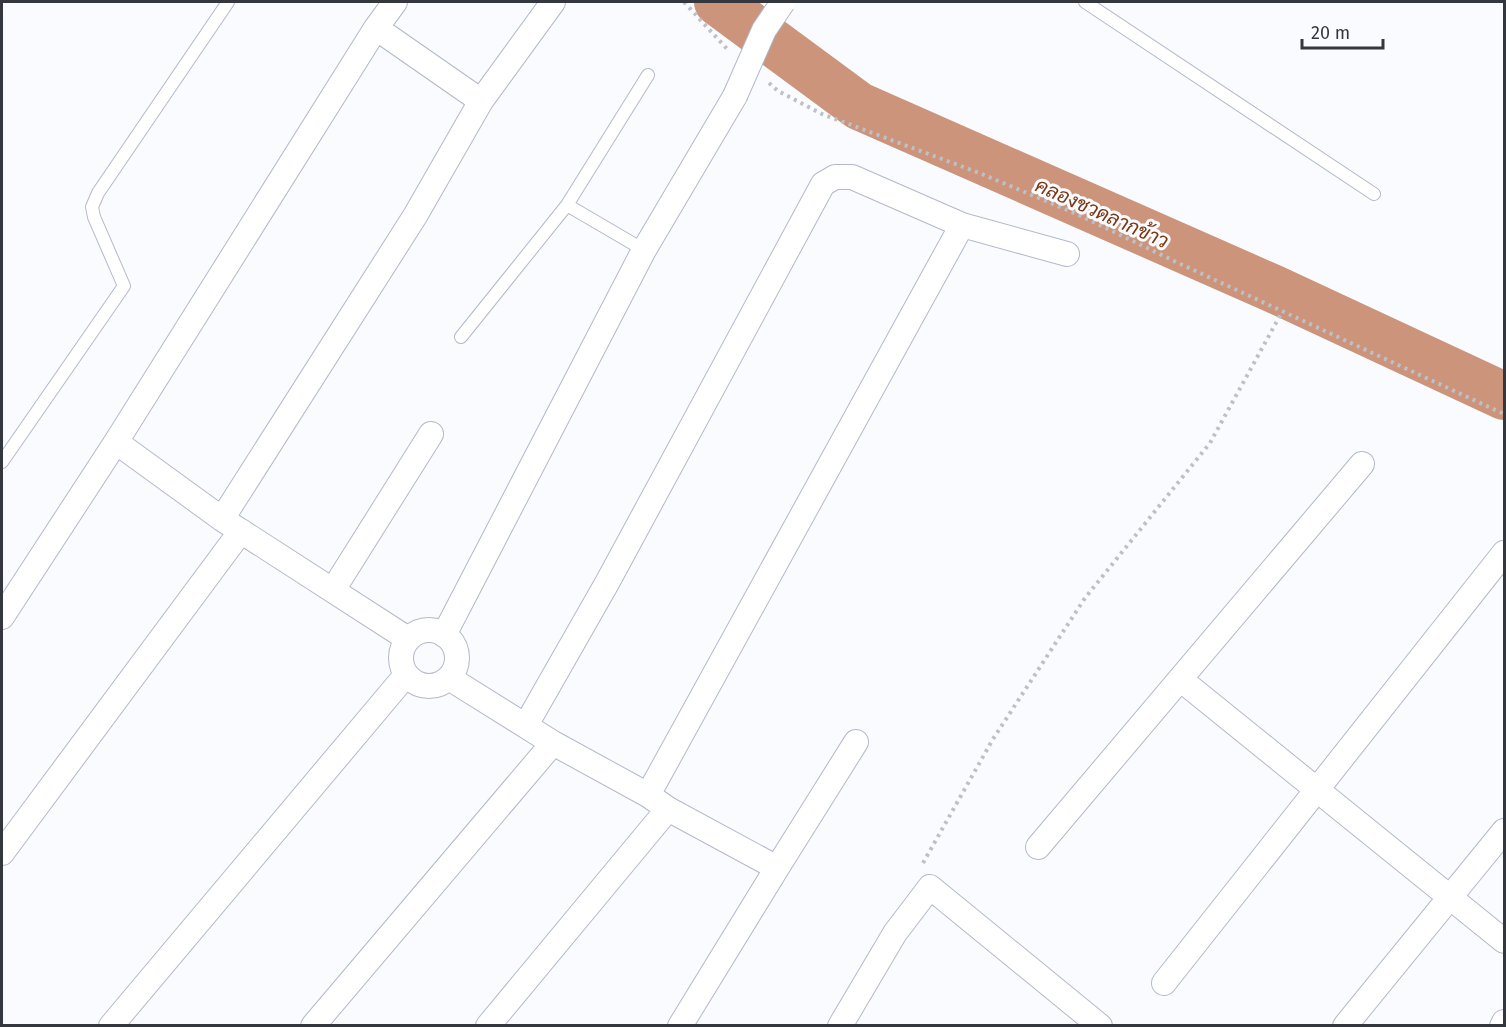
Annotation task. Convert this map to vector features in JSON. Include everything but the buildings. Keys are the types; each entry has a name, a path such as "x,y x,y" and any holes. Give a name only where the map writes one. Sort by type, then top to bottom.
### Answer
{"street":[{"path":"2,617 116,442 376,28 395,2"},
{"path":"2,853 231,525 482,101 553,2"},
{"path":"444,635 644,250 735,96 764,30 783,2"},
{"path":"376,28 482,101"},
{"path":"526,725 607,583 823,184 835,177 852,177 962,225 1067,254"},
{"path":"488,1026 658,802 962,225"},
{"path":"333,590 431,434"},
{"path":"116,442 231,525 408,639"},
{"path":"1038,847 1362,464"},
{"path":"1164,983 1504,554"},
{"path":"426,630 444,635 456,650 457,660 449,678 441,684 432,686 422,686 413,682 401,666 400,656 408,639 426,630"},
{"path":"111,1026 406,675"},
{"path":"449,678 553,743 777,868"},
{"path":"1180,679 1504,941"},
{"path":"680,1026 856,742"},
{"path":"313,1026 553,743"},
{"path":"1345,1026 1504,831"},
{"path":"840,1026 895,933 930,887 1100,1026"}],"lane":[{"path":"2,462 124,286 94,217 92,207 98,193 228,2"},
{"path":"1085,2 1374,194"},
{"path":"461,337 567,205 648,75"},
{"path":"567,205 644,250"}],"path":[{"path":"684,2 733,53"},
{"path":"762,78 778,91 822,114 982,174 1068,210 1504,414"},
{"path":"918,871 993,739 1085,598 1210,443 1282,312"}],"waterway":[{"name":"คลองชวดลากข้าว","path":"718,2 859,106 1274,289 1504,396"}]}
